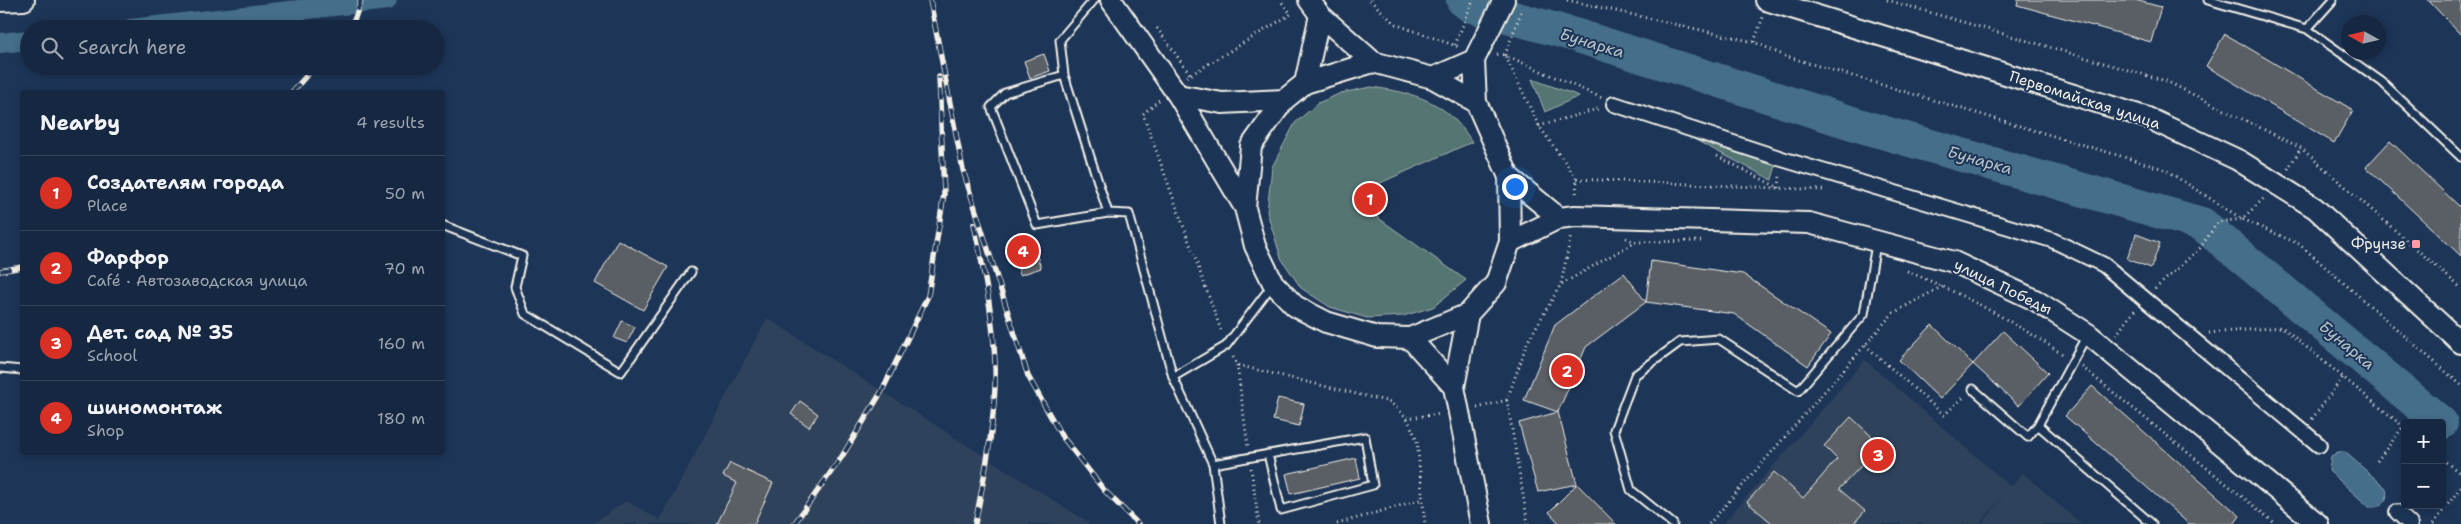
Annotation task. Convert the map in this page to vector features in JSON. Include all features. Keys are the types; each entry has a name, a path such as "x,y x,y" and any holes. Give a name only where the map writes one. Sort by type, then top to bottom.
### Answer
{"main road":[{"path":"0,1 24,0"},
{"path":"1111,0 1178,95 1245,208 1255,246 1273,283 1295,306 1326,322 1378,336 1410,338 1468,314 1496,283 1510,242 1509,177 1476,102 1474,60 1504,0"},
{"name":"Первомайская улица","path":"1768,0 2148,118 2238,160 2316,208 2461,343"},
{"path":"1314,8 1373,62 1433,78 1476,102"},
{"path":"1304,83 1314,8"},
{"path":"1433,78 1474,60"},
{"path":"1245,208 1251,146 1284,100 1304,83 1373,62"},
{"path":"1178,95 1222,103 1284,100"},
{"path":"1509,177 1567,217"},
{"path":"1510,242 1567,217"},
{"name":"улица Победы","path":"1567,217 1809,223 1875,249 1954,262 2035,300 2088,334 2318,524"},
{"path":"1468,314 1454,387 1484,523"},
{"path":"1410,338 1454,387"}],"street":[{"path":"1614,104 1782,159 2052,240 2104,265 2319,445"},
{"path":"2397,512 2410,524"}],"lane":[{"path":"1094,0 1060,40 1064,75 1108,213"},
{"path":"2208,0 2307,29 2382,82 2461,157"},
{"path":"2307,29 2333,0"},
{"path":"1064,75 1005,93 991,107 1037,225 1108,213 1129,214 1173,378 1213,464 1221,524"},
{"path":"445,226 522,256 515,287 525,314 621,372 691,272"},
{"path":"1673,524 1631,490 1614,430 1635,375 1680,342 1719,339 1798,391 1864,314 1875,249"},
{"path":"1173,378 1226,346 1273,283"},
{"path":"1973,389 2028,438 2038,425 2088,334"},
{"path":"0,368 20,370"},
{"path":"2038,425 2152,524"},
{"path":"1213,464 1365,436 1373,485 1281,510 1268,454"}],"path":[{"path":"1455,45 1473,0"},
{"path":"1567,0 1754,42 1785,56 2164,169 2242,219 2299,244 2461,385"},
{"path":"1754,42 1768,0"},
{"path":"1522,9 1505,55 1614,104"},
{"path":"1152,22 1190,74"},
{"path":"1577,179 1539,126 1614,104"},
{"path":"1577,179 1826,190"},
{"path":"1528,524 1507,400 1527,344 1561,284 1567,217 1577,179"},
{"path":"2200,248 2218,222"},
{"path":"1618,234 1635,242 1703,241"},
{"path":"1561,284 1635,242"},
{"path":"1875,249 2011,320 2073,360 2276,524"},
{"path":"1709,524 1892,313 1943,286"},
{"path":"2185,334 2282,327 2401,425"},
{"path":"1865,345 1944,415 1973,389"},
{"path":"2303,431 2343,377"},
{"path":"2377,461 2401,431"},
{"path":"2446,462 2461,474"},
{"path":"2432,524 2461,487"},
{"path":"1337,524 1423,499"}],"shaded area":[{"path":"767,318 1091,524 592,524 626,501 660,520"},
{"path":"1865,360 2011,487 2023,473 2081,524 1982,524 2005,494 1979,524 1723,524"},
{"path":"2338,452 2345,452 2386,488 2387,497 2384,503 2369,507 2329,471 2331,456"}],"green space":[{"path":"1532,79 1579,96 1545,112"},
{"path":"1371,87 1402,92 1429,101 1452,117 1472,142 1378,184 1367,182 1362,214 1374,215 1466,280 1433,307 1403,316 1367,318 1330,307 1301,288 1281,258 1267,212 1272,167 1295,123 1318,103 1341,93"},
{"path":"1686,135 1777,161 1772,180"}],"building":[{"path":"2018,0 2135,0 2161,7 2151,42 2017,5"},
{"path":"2428,0 2461,0 2461,35"},
{"path":"2225,34 2353,110 2334,143 2206,66"},
{"path":"1044,54 1050,71 1030,78 1024,61"},
{"path":"2390,141 2461,208 2461,256 2366,167"},
{"path":"2136,234 2160,243 2151,268 2127,259"},
{"path":"618,240 668,267 643,310 595,283"},
{"path":"1035,250 1041,268 1020,275 1015,257"},
{"path":"1651,261 1743,274 1831,334 1808,366 1734,314 1646,302"},
{"path":"1624,273 1646,302 1586,347 1558,412 1524,400 1555,325"},
{"path":"622,321 635,327 627,343 614,338"},
{"path":"1932,325 1973,364 1940,399 1899,360"},
{"path":"2003,331 2048,373 2019,406 1973,364"},
{"path":"2092,386 2240,516 2234,524 2189,524 2065,416"},
{"path":"1278,398 1304,404 1299,426 1273,420"},
{"path":"800,401 818,414 809,427 791,414"},
{"path":"1558,412 1577,484 1538,492 1519,423"},
{"path":"1851,417 1881,445 1839,489 1865,511 1853,524 1773,524 1747,502 1774,472 1803,498 1837,459 1824,446"},
{"path":"1356,458 1360,478 1291,494 1286,474"},
{"path":"730,463 773,483 754,524 717,524 737,483 723,476"},
{"path":"1577,484 1616,524 1560,524 1549,512"}],"waterway":[{"path":"210,20 387,0"},
{"name":"Бунарка","path":"1463,0 1471,6 1578,36 1868,128 2202,224 2436,419"},
{"path":"0,43 20,41"}],"railway":[{"path":"353,20 361,0"},
{"path":"930,0 963,170 1028,376 1061,435 1104,490 1138,524"},
{"path":"294,90 307,75"},
{"path":"794,524 841,458 882,391 928,296 944,194 939,77"},
{"path":"974,224 992,325 995,366 994,404 990,439 975,524"},
{"path":"0,271 20,267"}],"place":[{"name":"Создателям города","path":"1370,199"},
{"name":"Фрунзе","path":"2416,244"},
{"name":"шиномонтаж","path":"1023,251"},
{"name":"Фарфор","path":"1567,371"},
{"name":"Дет. сад № 35","path":"1878,455"}]}
